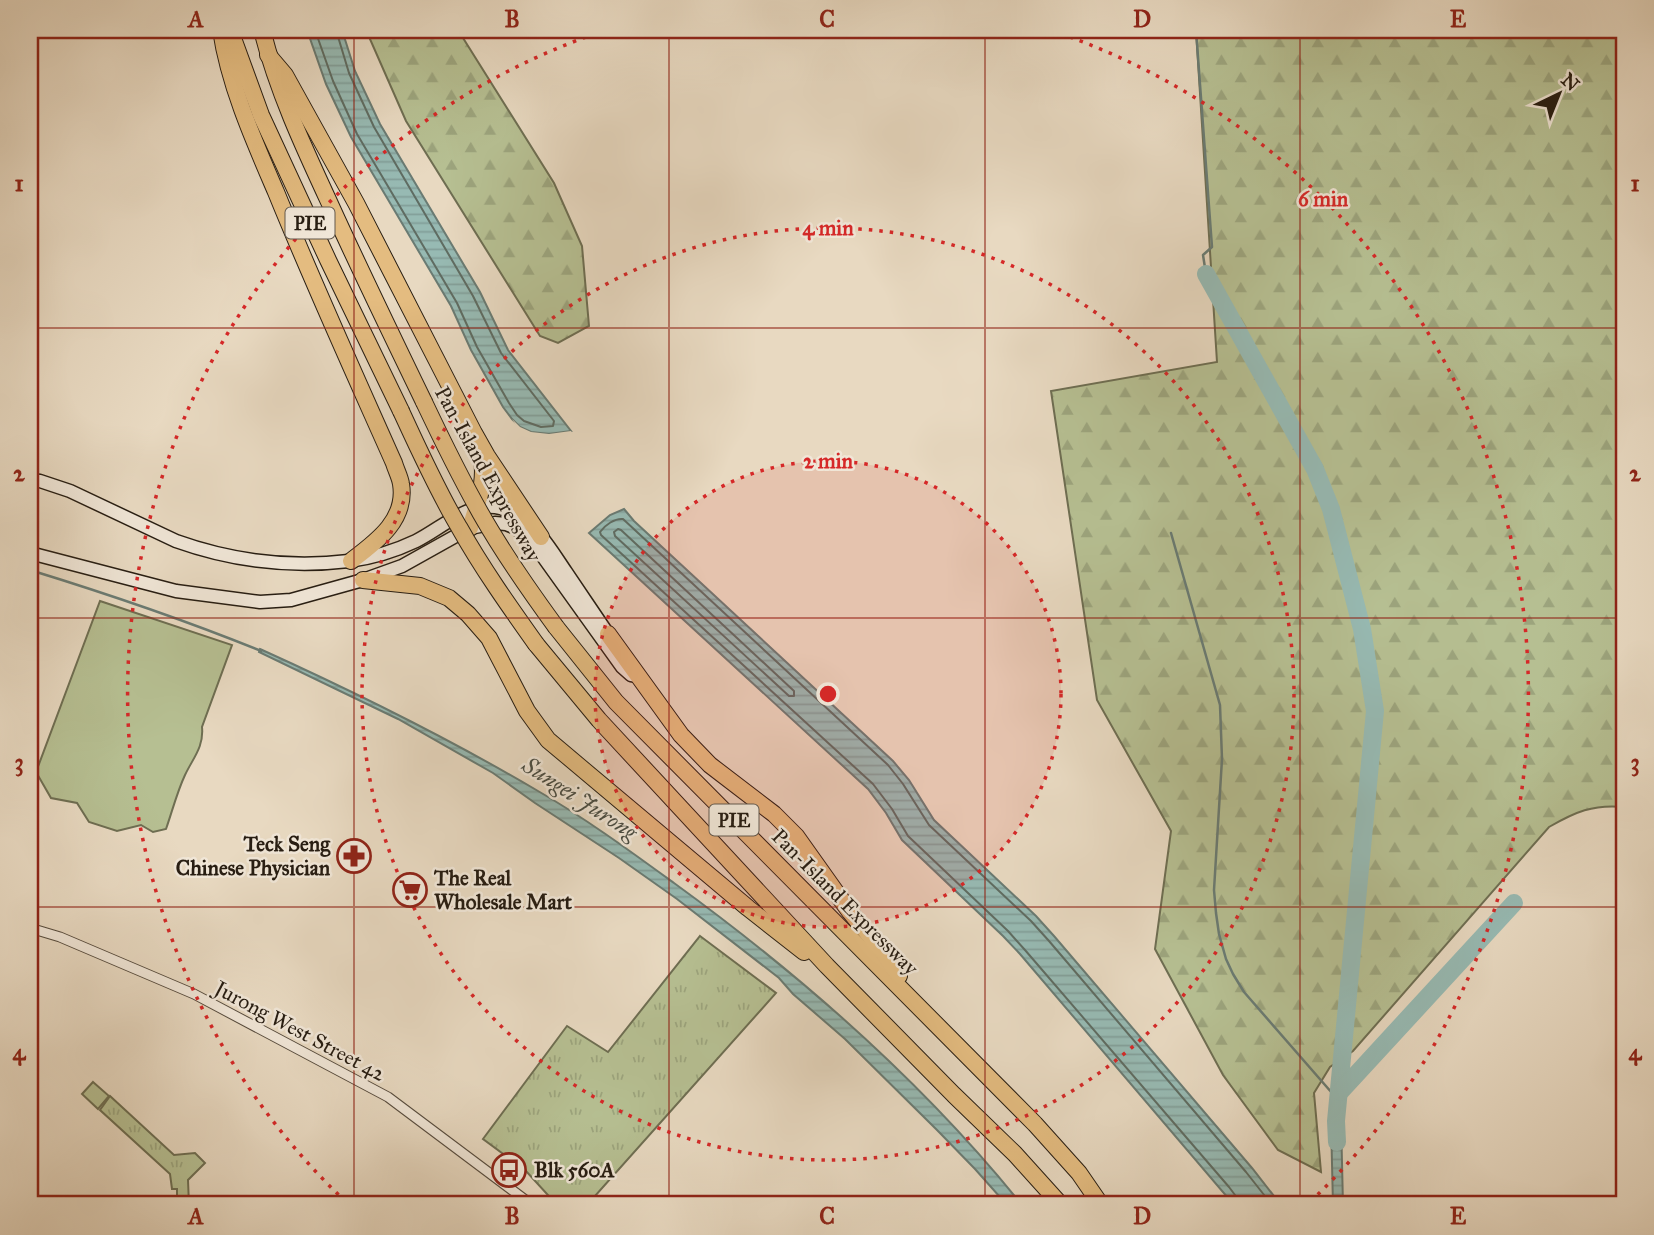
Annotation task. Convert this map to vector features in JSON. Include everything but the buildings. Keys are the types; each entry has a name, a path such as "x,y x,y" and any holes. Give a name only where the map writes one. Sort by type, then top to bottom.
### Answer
{"highway":[{"path":"221,30 247,124 401,484 400,503 390,528 351,561"},
{"name":"PIE","path":"230,30 261,115 428,470 457,526 536,644 599,720 844,983 1015,1154 1061,1205"},
{"name":"Pan-Island Expressway","path":"262,30 268,55 303,147 362,274 455,466 518,574 616,702 1044,1134 1079,1173 1101,1205"},
{"path":"268,55 285,75 356,203 487,456 541,537"},
{"path":"470,528 480,499 483,465 474,433"},
{"path":"363,580 419,586 449,598 468,614 489,638 527,711 548,740 738,899 844,983"},
{"path":"608,634 681,735 710,765 774,814 796,836 850,912 883,952 920,1007"}],"main road":[{"path":"30,480 69,491 176,541 235,558 271,563 304,565 351,561 396,550 449,519 477,509 496,508 511,511 524,519 541,537 608,634"},
{"path":"30,553 176,591 260,602 291,600 363,580 402,566 470,528 495,523 506,524 516,528 536,547 621,667 631,675 639,676"}],"street":[{"name":"Jurong West Street 42","path":"30,928 60,937 194,994 388,1097 532,1205"}],"green space":[{"path":"366,30 458,30 554,183 582,246 589,326 558,343 540,336 406,121"},
{"path":"1196,30 1624,30 1624,807 1585,810 1549,827 1353,1051 1330,1067 1314,1093 1321,1172 1278,1150 1223,1075 1155,949 1171,831 1097,700 1051,391 1217,362"},
{"path":"100,601 232,645 202,727 200,746 182,782 166,829 153,832 141,825 117,831 89,822 77,803 51,798 36,772"},
{"path":"700,936 776,993 587,1205 557,1205 526,1171 483,1139 567,1026 608,1052"},
{"path":"93,1082 109,1096 98,1109 82,1094"},
{"path":"110,1096 174,1155 195,1153 205,1163 188,1180 189,1205 173,1205 172,1197 177,1196 177,1189 172,1189 170,1174 100,1110"}],"water":[{"path":"307,30 342,30 355,71 380,124 480,292 508,350 571,431 549,434 531,432 520,427 503,407 471,350 451,306 351,137 326,84"},
{"path":"624,509 893,761 909,780 934,820 1036,916 1281,1205 1234,1205 1020,954 902,840 868,789 589,533 610,515"},
{"name":"Sungei Jurong","path":"260,649 401,716 556,801 722,918 814,993 902,1074 944,1116 1022,1205 1007,1205 937,1130 845,1039 793,994 779,978 677,899 493,773 398,719 259,652"},
{"path":"1341,1120 1343,1205 1333,1205 1331,1122"}],"pier":[{"path":"512,419 531,432 549,434 571,431 573,434 549,438 530,435 519,430"}],"waterway":[{"path":"1196,30 1212,247 1203,255 1206,274"},
{"path":"1206,274 1315,469 1331,509 1362,629 1375,711 1336,1121 1337,1142"},
{"path":"1171,533 1220,705 1222,759 1214,890 1219,934 1226,959 1244,992 1339,1101"},
{"name":"Sungei Jurong","path":"30,570 146,608 261,651"},
{"path":"1340,1092 1514,903"}],"place":[{"name":"Teck Seng Chinese Physician","path":"354,856"},
{"name":"The Real Wholesale Mart","path":"410,890"},
{"name":"Blk 560A","path":"509,1170"}]}
